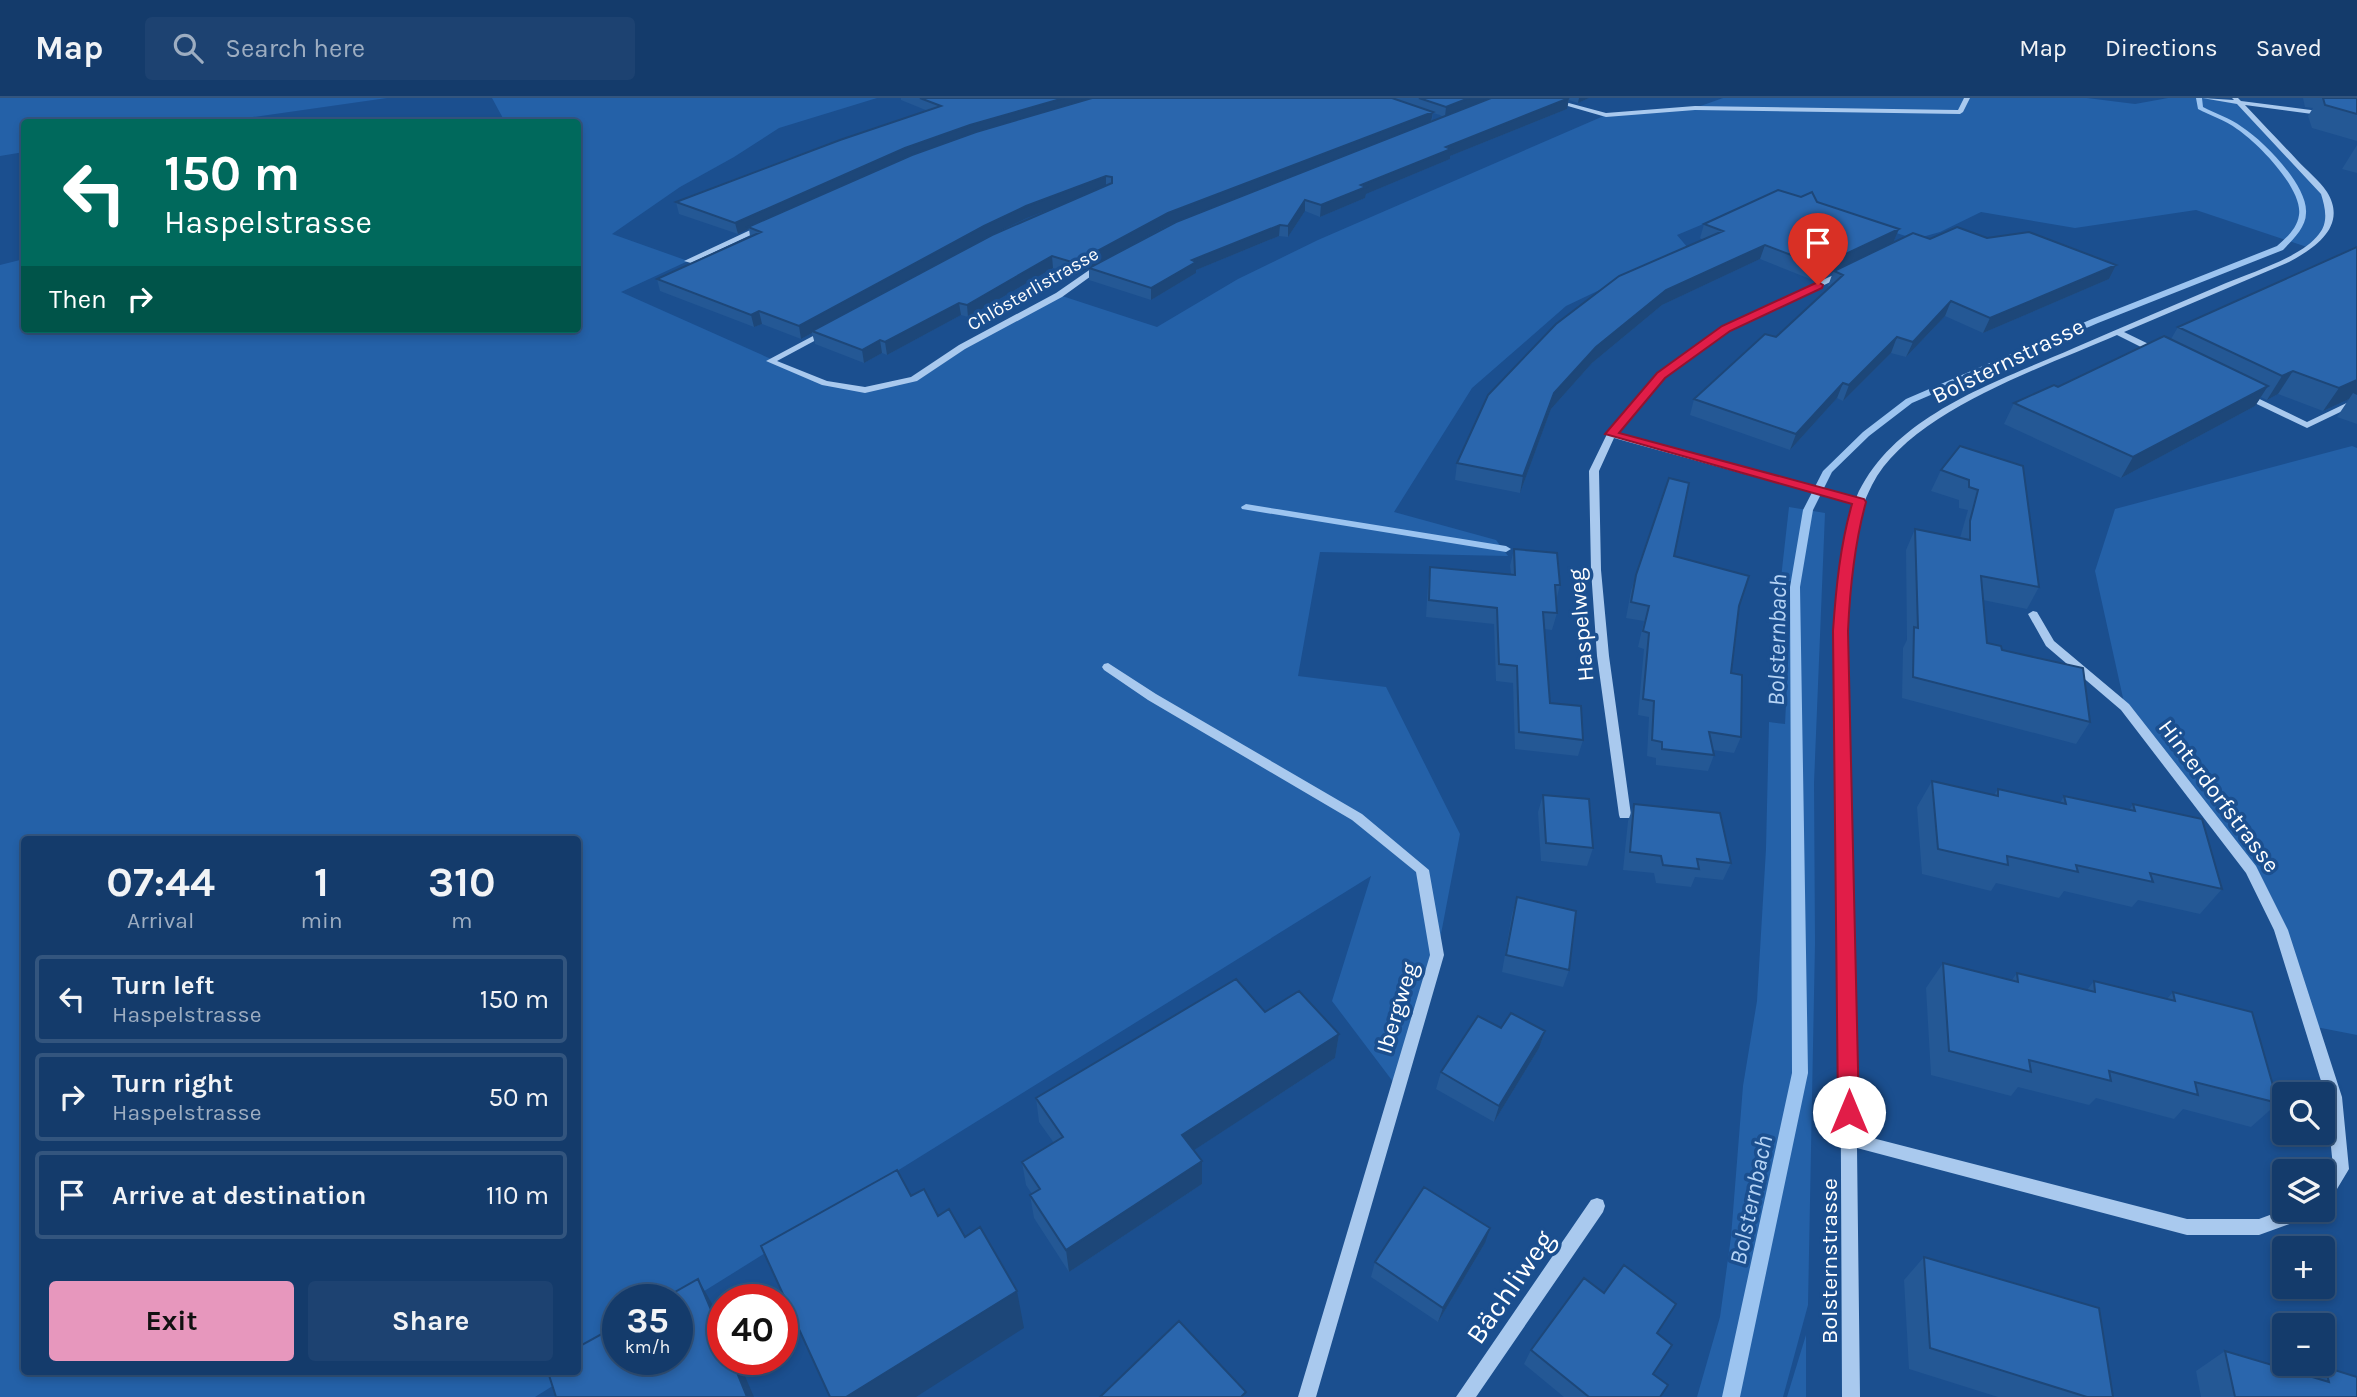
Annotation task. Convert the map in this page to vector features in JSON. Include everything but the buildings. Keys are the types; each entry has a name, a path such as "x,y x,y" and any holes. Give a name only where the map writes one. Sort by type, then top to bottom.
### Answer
{"street":[{"path":"1543,98 1606,115 1695,108 1960,112 1968,98"},
{"path":"2207,98 2357,118"},
{"name":"Bolsternstrasse","path":"1851,1397 1841,631 1850,534 1859,502 1878,467 1903,443 1944,412 1999,384 2309,248 2329,224 2330,212 2324,193 2238,101"},
{"path":"688,261 771,224"},
{"name":"Chlösterlistrasse","path":"831,328 770,361 825,383 865,390 914,379 962,348 1059,295 1091,271 1114,259"},
{"name":"Haspelweg","path":"1625,815 1603,656 1594,471 1611,434 1661,375 1726,329 1859,266"},
{"path":"2117,332 2165,356"},
{"path":"2236,390 2307,425 2357,401"},
{"path":"1611,434 1859,502"},
{"name":"Hinterdorfstrasse","path":"2033,614 2050,643 2125,707 2252,870 2281,930 2334,1097 2341,1169 2335,1178"},
{"name":"Ibergweg","path":"1108,667 1152,697 1356,817 1422,870 1437,955 1307,1397"},
{"path":"1849,1139 2187,1227 2259,1227 2273,1222"},
{"name":"Bächliweg","path":"1465,1397 1597,1206"}],"shaded area":[{"path":"0,98 387,98 239,119 21,119 21,152 0,156"},
{"path":"492,98 877,98 779,128 680,187 612,234 688,261 621,292 825,383 865,390 914,379 962,347 1059,295 1157,327 1238,279 1318,240 1606,115 1695,108 1723,98 2087,98 2135,104 2168,98 2205,98 2241,104 2324,193 2329,224 2310,248 2196,210 2075,228 1981,212 1940,232 1915,239 1775,194 1677,235 1688,248 1566,306 1472,388 1394,512 1496,540 1508,556 1320,552 1298,676 1386,687 1460,834 1437,955 1397,1087 1332,1001 1371,876 716,1284 707,1284 707,1289 693,1298 693,1284 602,1284 602,1355 581,1368 581,836 21,836 21,1375 570,1375 535,1397 0,1397 0,265 21,260 21,333 581,333 581,119 503,119"},
{"path":"2352,446 2357,448 2357,1035 2311,1026 2251,870 2125,707 2095,571 2115,509"},
{"path":"1789,507 1825,513 1814,783 1815,943 1808,1305 1783,1397 1697,1397 1720,1317 1731,1237 1743,1086 1757,1001 1766,849 1769,722 1785,724 1792,582 1781,578"},
{"path":"1806,1335 1806,1397 1787,1397"}],"waterway":[{"name":"Bolsternbach","path":"1731,1397 1800,1073 1795,587 1808,510 1828,471 1866,434 1909,401 2095,321 2280,248 2288,240 2298,228 2303,212 2302,202 2288,178 2247,133 2200,108 2199,98"},
{"path":"1246,507 1506,549"}],"route":[{"path":"1818,285 1726,329 1661,375 1611,434 1859,502 1850,534 1841,631 1849,1112"}]}
